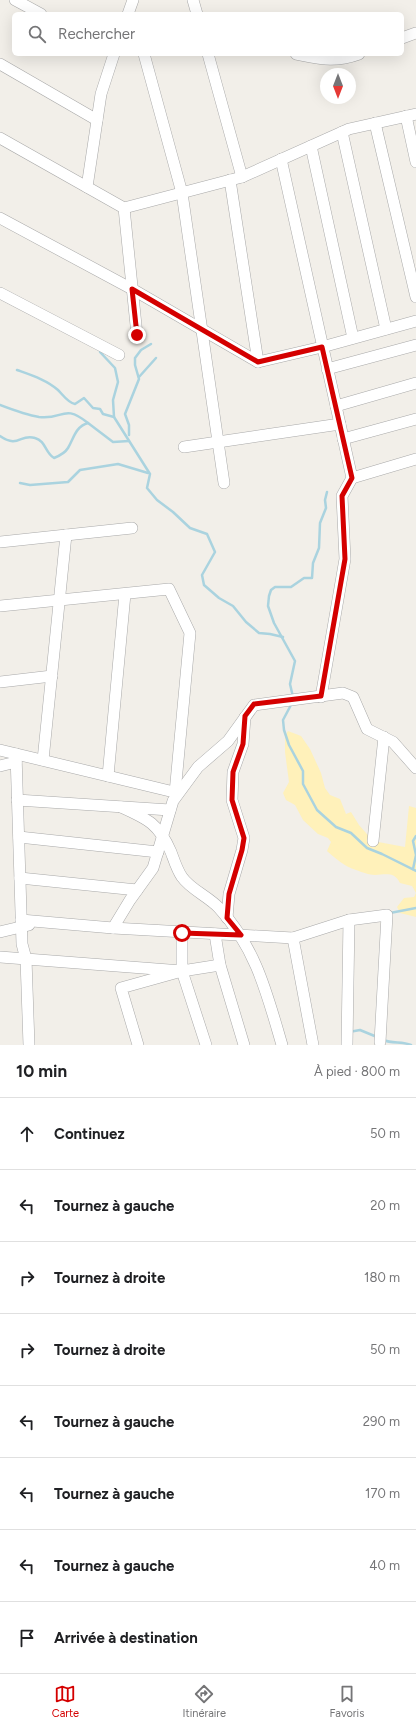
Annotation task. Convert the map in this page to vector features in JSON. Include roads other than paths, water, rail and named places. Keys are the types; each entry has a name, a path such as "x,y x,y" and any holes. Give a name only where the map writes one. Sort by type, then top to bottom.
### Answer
{"street":[{"path":"15,0 37,12"},
{"path":"193,0 196,12"},
{"path":"404,37 416,33"},
{"path":"86,187 101,94 113,56"},
{"path":"145,56 182,193 224,483"},
{"path":"209,56 242,177"},
{"path":"308,56 331,60 343,59 352,56"},
{"path":"0,64 97,120"},
{"path":"0,138 124,208 242,177 342,132 411,115 416,162"},
{"path":"375,123 414,281 416,297"},
{"path":"342,132 386,329"},
{"path":"311,146 353,338"},
{"path":"280,159 352,478 342,496 345,559 321,696"},
{"path":"230,180 258,362"},
{"path":"124,208 137,335"},
{"path":"0,218 132,289 258,362 322,347 416,321"},
{"path":"0,293 120,355"},
{"path":"327,369 416,345"},
{"path":"336,406 416,383"},
{"path":"343,439 416,419"},
{"path":"184,447 340,424"},
{"path":"352,478 416,459"},
{"path":"0,542 132,528"},
{"path":"43,760 66,535"},
{"path":"0,606 169,589 190,633 177,793"},
{"path":"108,776 125,594"},
{"path":"0,682 52,676"},
{"path":"113,928 153,868 170,810 177,793 198,767 228,741 254,704 343,693 353,696 367,729 393,742 416,768"},
{"path":"227,918 229,894 244,838 232,800 233,772 243,744 245,716"},
{"path":"373,841 384,737"},
{"path":"0,750 16,758 43,760 177,793"},
{"path":"0,766 16,758"},
{"path":"16,758 21,924 22,944 26,959 28,1045"},
{"path":"17,800 170,810"},
{"path":"121,807 140,815 154,824 163,836 182,878 218,908 241,935 262,977 282,1045"},
{"path":"19,837 158,852"},
{"path":"20,878 137,890"},
{"path":"0,932 21,924 41,922 182,933 293,938 349,920 387,915 380,1042"},
{"path":"347,1045 349,920"},
{"path":"182,933 182,971 206,1045"},
{"path":"215,934 220,964 244,1045"},
{"path":"293,938 313,1045"},
{"path":"0,957 182,971"},
{"path":"138,1045 121,988 182,971 220,964"}],"waterway":[{"path":"129,435 129,425 125,414 139,379 135,365 135,358 141,350 151,344"},
{"path":"100,352 115,368 118,382 113,400 114,417"},
{"path":"139,377 156,358"},
{"path":"17,370 49,383 72,403 75,404 84,398 93,408 100,409 103,414 114,417 150,474 147,488 157,500 173,512 190,528 207,534 215,552 202,575 204,585 219,598 233,606 246,622 259,633 283,637"},
{"path":"0,405 24,414 39,417 68,413 73,414 88,423"},
{"path":"0,436 11,441 26,437 35,438 43,444 54,458 68,448 75,433 80,427 88,423 113,442 129,441"},
{"path":"20,483 30,485 68,482 80,470 118,464 148,473"},
{"path":"293,697 290,684 295,661 274,623 268,606 269,596 271,590 275,587 291,587 304,578 312,578 313,563 319,548 320,523 326,508 325,500 327,492"},
{"path":"292,703 283,720 284,730 289,745 303,771 303,784 317,810 336,827 351,833 367,848 416,871"},
{"path":"413,869 416,855 413,841 416,836"},
{"path":"390,913 416,908"},
{"path":"349,1032 360,1030 377,1037"},
{"path":"383,1040 411,1045"}]}
